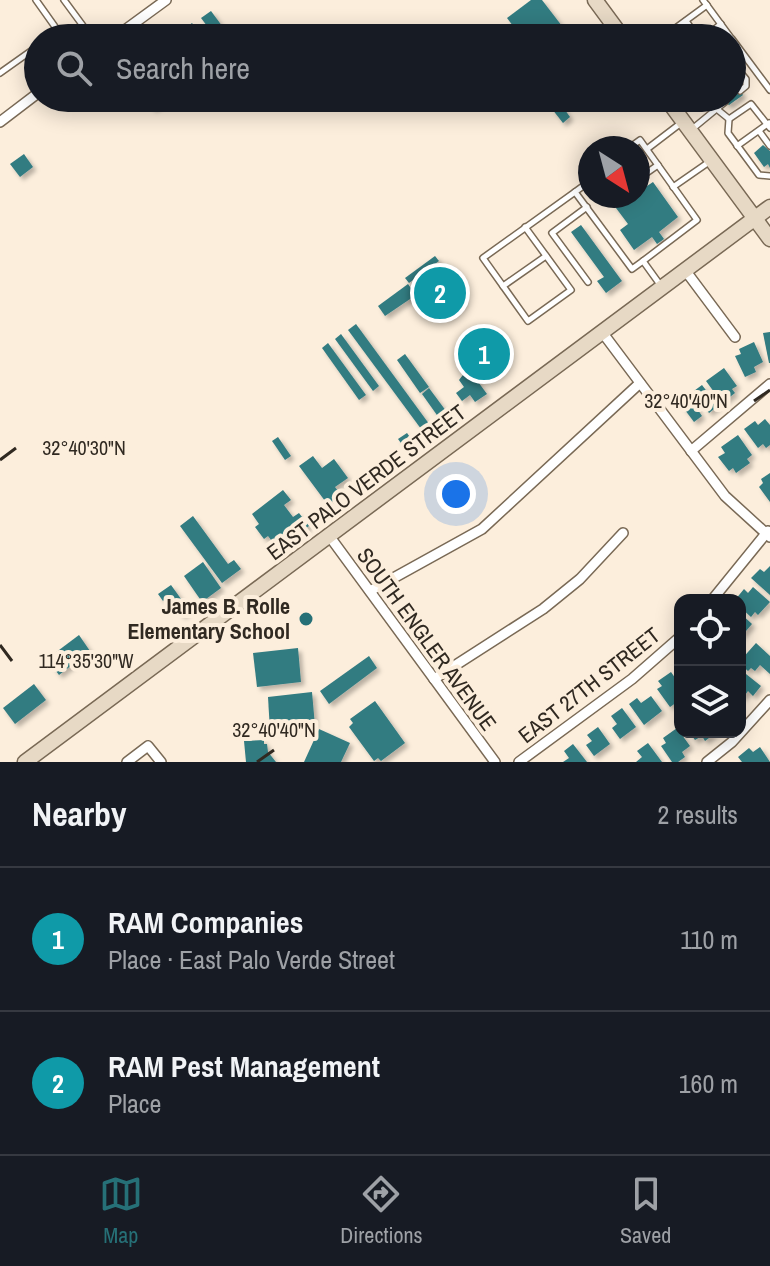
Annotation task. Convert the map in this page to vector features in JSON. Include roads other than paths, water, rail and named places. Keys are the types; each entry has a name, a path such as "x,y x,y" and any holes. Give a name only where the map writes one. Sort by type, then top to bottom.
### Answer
{"street":[{"path":"133,24 166,0"},
{"path":"595,0 613,24"},
{"path":"0,122 24,104"},
{"path":"676,112 770,239"},
{"name":"EAST PALO VERDE STREET","path":"25,762 770,207"},
{"path":"685,270 735,337"},
{"path":"602,332 733,506 769,533 717,594"},
{"path":"370,591 482,529 640,383"},
{"path":"691,451 770,384"},
{"path":"434,679 543,609 580,579 623,533"},
{"name":"SOUTH ENGLER AVENUE","path":"330,537 495,762"},
{"name":"EAST 27TH STREET","path":"519,762 632,679 674,642"},
{"path":"707,762 732,742 770,700"},
{"path":"127,762 148,746 161,762"}],"lane":[{"path":"36,0 53,24"},
{"path":"64,0 82,24"},
{"path":"682,24 705,2 721,24"},
{"path":"686,21 689,24"},
{"path":"0,73 24,56"},
{"path":"746,57 770,90"},
{"path":"737,146 769,125 751,104 746,107"},
{"path":"650,147 714,112"},
{"path":"720,112 729,119"},
{"path":"729,119 739,112"},
{"path":"729,119 728,133 737,146 759,175 770,176"},
{"path":"759,131 770,146"},
{"path":"588,208 632,269 697,220 650,153"},
{"path":"673,187 712,160"},
{"path":"650,171 658,165"},
{"path":"525,227 571,290 528,321 483,258 525,227 578,190"},
{"path":"575,192 578,196"},
{"path":"586,208 552,233 588,282"},
{"path":"503,286 546,256"},
{"path":"643,261 662,287"}],"place":[{"name":"RAM Pest Management","path":"440,293"},
{"name":"RAM Companies","path":"484,354"},
{"name":"James B. Rolle Elementary School","path":"306,619"}]}
